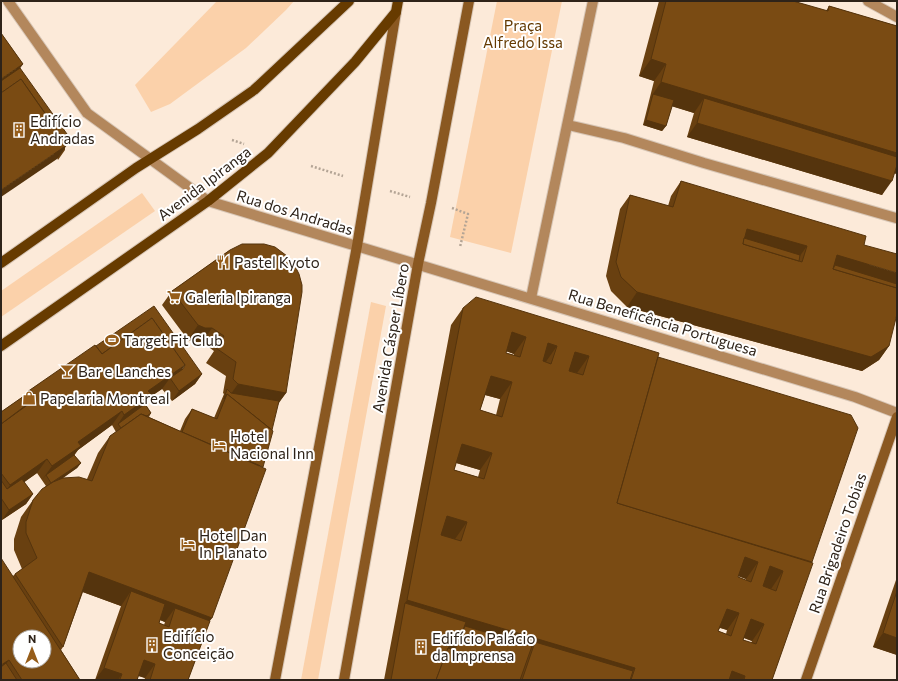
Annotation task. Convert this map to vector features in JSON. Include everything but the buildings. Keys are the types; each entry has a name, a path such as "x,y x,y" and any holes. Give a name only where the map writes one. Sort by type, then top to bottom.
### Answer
{"main road":[{"path":"1,263 150,159 198,129 254,90 349,1"},
{"path":"276,680 357,246 398,1"},
{"name":"Avenida Cásper Líbero","path":"344,680 418,264 469,1"},
{"name":"Avenida Ipiranga","path":"1,346 208,201 268,153 355,62 396,12"},
{"name":"Rua Brigadeiro Tobias","path":"806,680 897,416"}],"street":[{"name":"Rua dos Andradas","path":"8,1 87,113 208,201 418,264"},
{"path":"531,298 593,1"},
{"path":"868,1 897,17"},
{"path":"568,125 624,138 704,163 896,218"},
{"name":"Rua Beneficência Portuguesa","path":"418,264 855,397 897,413"}],"path":[{"path":"311,166 343,176"},
{"path":"387,190 410,197"},
{"path":"452,208 468,214 460,247"}],"green space":[{"path":"217,1 294,1 246,48 170,104 151,112 135,85"},
{"name":"Praça Alfredo Issa","path":"497,1 562,1 511,253 450,237"},
{"path":"142,193 155,211 1,317 1,291"},
{"path":"371,302 386,306 318,680 301,680"}],"place":[{"name":"Edifício Andradas","path":"19,130"},
{"name":"Pastel Kyoto","path":"223,262"},
{"name":"Galeria Ipiranga","path":"174,297"},
{"name":"Target Fit Club","path":"112,340"},
{"name":"Bar e Lanches","path":"67,371"},
{"name":"Papelaria Montreal","path":"29,398"},
{"name":"Hotel Nacional Inn","path":"219,445"},
{"name":"Hotel Dan In Planato","path":"188,544"},
{"name":"Edifício Conceição","path":"152,645"},
{"name":"Edifício Palácio da Imprensa","path":"421,647"}]}
